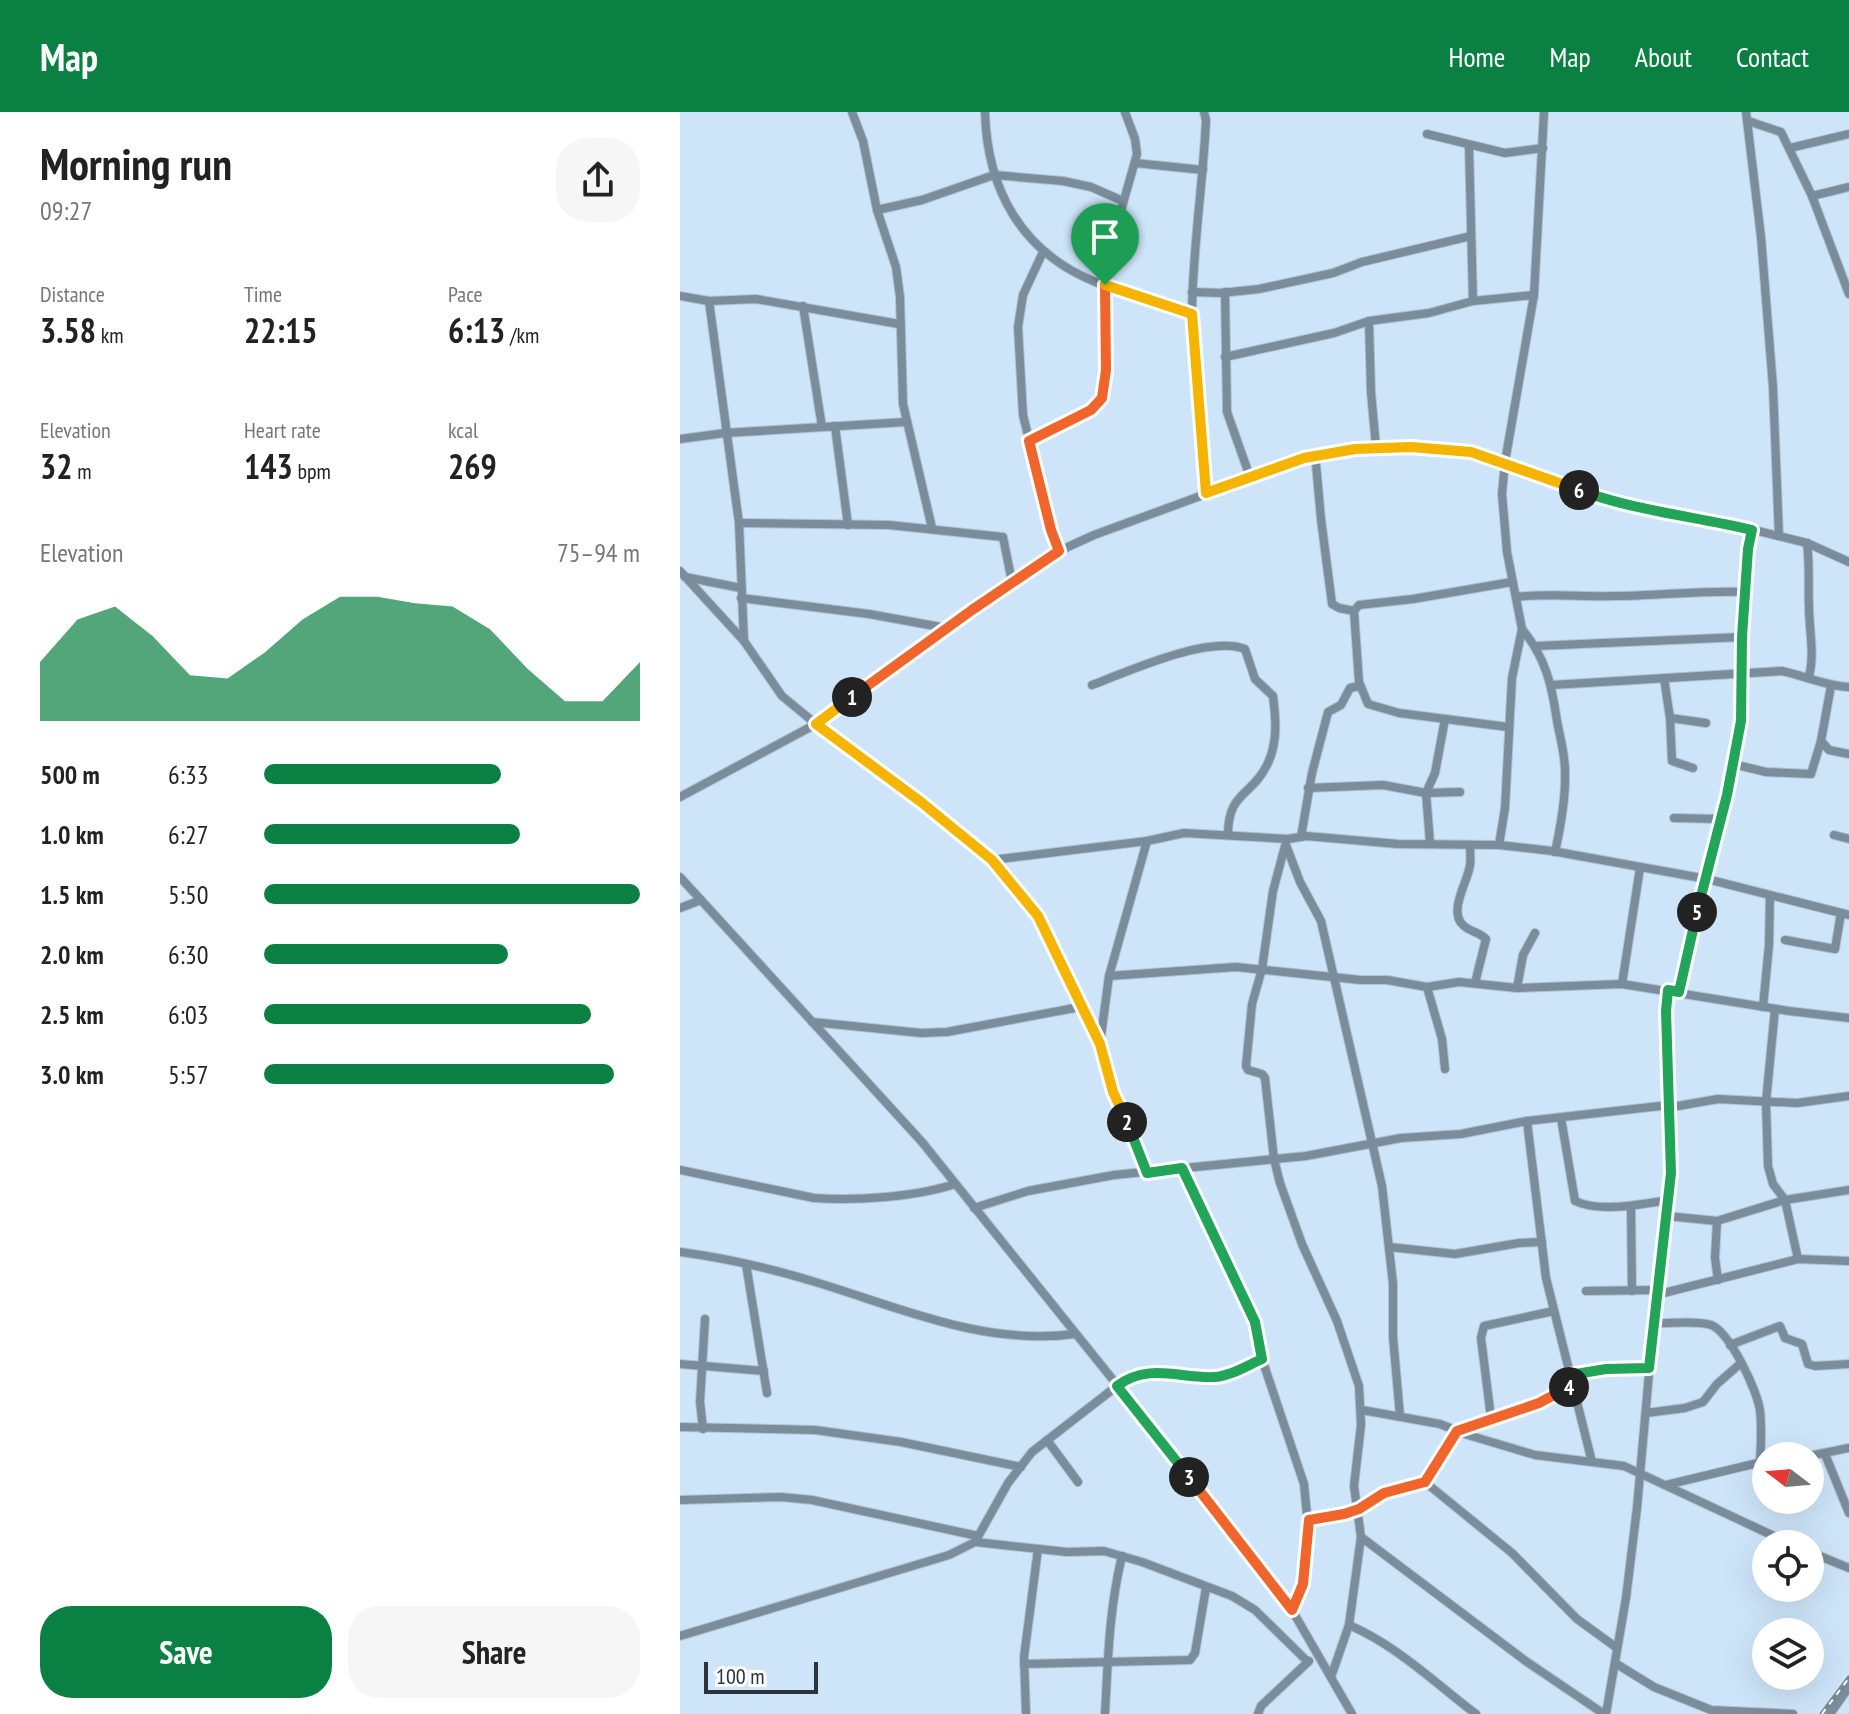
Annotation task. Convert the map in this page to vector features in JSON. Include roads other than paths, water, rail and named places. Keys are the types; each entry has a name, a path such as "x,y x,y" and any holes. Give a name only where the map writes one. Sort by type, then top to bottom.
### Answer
{"street":[{"path":"850,112 863,141 877,210 896,267 906,422 932,528"},
{"path":"985,112 994,175 1016,223 1043,252 1092,281 1192,314"},
{"path":"1029,441 1091,410 1102,398 1106,370 1105,285 1111,246 1135,163 1135,139 1125,112"},
{"path":"1204,112 1206,120 1192,314 1206,493"},
{"path":"1499,845 1505,808 1512,678 1522,629 1502,515 1505,462 1534,295 1544,112"},
{"path":"1747,117 1781,132 1812,196 1849,294"},
{"path":"1747,117 1761,237 1773,387 1779,536"},
{"path":"1427,134 1505,153 1543,148"},
{"path":"1790,148 1849,134"},
{"path":"1469,146 1473,301"},
{"path":"1135,163 1203,170"},
{"path":"877,210 922,200 994,175 1063,181 1091,187 1123,201"},
{"path":"1812,196 1849,187"},
{"path":"1192,292 1259,289 1333,273 1362,262 1471,236"},
{"path":"1043,252 1023,295 1018,327 1023,415 1059,551"},
{"path":"1225,292 1227,412 1250,477"},
{"path":"1225,357 1334,333 1369,321 1429,313 1473,301 1534,295"},
{"path":"680,296 709,301 756,299 899,324"},
{"path":"709,301 739,523 744,641"},
{"path":"803,306 822,427"},
{"path":"1369,321 1376,447"},
{"path":"680,439 725,433 906,422"},
{"path":"835,426 848,525"},
{"path":"680,797 816,724 946,628 1059,551 1206,493 1313,457 1376,447 1471,452 1635,508 1697,516 1807,543 1849,562"},
{"path":"1313,457 1332,604 1354,611"},
{"path":"739,523 932,528 1003,537 1012,582"},
{"path":"1679,992 1741,721 1742,637 1752,530"},
{"path":"1807,543 1812,665 1809,676"},
{"path":"682,575 741,593 946,628"},
{"path":"682,575 744,641 782,696 992,860 1038,916 1100,1044 1113,1092 1147,1173"},
{"path":"1508,727 1399,713 1368,704 1360,686 1354,611 1359,605 1512,582"},
{"path":"1516,597 1745,592"},
{"path":"1522,629 1536,646 1552,685 1565,770 1555,852"},
{"path":"1536,646 1742,637"},
{"path":"1092,685 1178,654 1204,648 1239,646 1245,649 1255,679 1273,696 1275,744 1267,766 1229,811 1228,834"},
{"path":"1552,685 1782,671 1809,676 1831,686 1849,687"},
{"path":"1664,678 1672,761 1693,768"},
{"path":"1301,837 1308,788 1328,712 1341,705 1350,688 1360,686"},
{"path":"1733,764 1766,772 1809,776 1821,741 1831,686"},
{"path":"1670,718 1706,723"},
{"path":"1430,843 1426,793 1435,773 1445,719"},
{"path":"1821,741 1829,750 1849,754"},
{"path":"1308,788 1383,785 1426,793 1460,792"},
{"path":"1674,818 1721,819"},
{"path":"992,860 1147,841 1184,833 1228,834 1287,842 1301,837 1398,844 1499,845 1707,879 1845,914 1835,949 1785,940"},
{"path":"1834,835 1849,839"},
{"path":"1100,1044 1109,976 1147,841"},
{"path":"1287,842 1273,891 1262,969 1252,1004 1246,1066 1265,1078 1274,1159 1302,1244 1337,1321 1359,1386 1362,1410 1354,1486 1361,1537 1349,1625 1331,1677"},
{"path":"1287,842 1300,882 1321,921 1382,1186 1400,1416"},
{"path":"1470,846 1470,867 1458,919 1464,927 1482,934 1486,939 1475,983"},
{"path":"1622,984 1640,868"},
{"path":"680,877 922,1142 1292,1610 1352,1714"},
{"path":"1763,1007 1770,895"},
{"path":"680,908 701,900"},
{"path":"1517,988 1523,955 1535,933"},
{"path":"1109,976 1236,967 1387,980 1427,987 1459,982 1517,988 1622,984 1849,1018"},
{"path":"1427,987 1442,1039 1445,1069"},
{"path":"1361,1537 1467,1618 1605,1714 1641,1474 1656,1293 1669,1200 1668,990"},
{"path":"812,1022 921,1033 947,1032 1080,1007"},
{"path":"1775,1009 1766,1102 1768,1166 1773,1184 1785,1200 1798,1259"},
{"path":"974,1208 1028,1191 1114,1175 1274,1159 1401,1138 1482,1131 1527,1121 1718,1099 1797,1103 1849,1096"},
{"path":"1561,1118 1575,1201 1582,1205 1631,1206 1669,1200"},
{"path":"1527,1121 1546,1278 1592,1462"},
{"path":"1182,1168 1255,1322 1262,1359 1304,1484 1309,1520 1303,1584 1292,1610"},
{"path":"680,1170 836,1200 926,1192 955,1184"},
{"path":"1667,1216 1717,1221 1785,1200 1849,1190"},
{"path":"1631,1206 1632,1291"},
{"path":"1717,1221 1715,1258 1718,1280"},
{"path":"1389,1247 1455,1254 1542,1242"},
{"path":"680,1252 746,1264 815,1282 944,1323 988,1332 1053,1336 1075,1334"},
{"path":"1586,1291 1656,1293 1798,1259 1849,1261"},
{"path":"746,1264 767,1393"},
{"path":"1491,1418 1481,1338 1484,1326 1554,1311"},
{"path":"703,1429 701,1367 705,1319"},
{"path":"1654,1323 1713,1326 1741,1363 1760,1409 1762,1442"},
{"path":"1730,1345 1780,1326 1785,1338 1802,1344 1808,1364 1849,1364"},
{"path":"680,1636 949,1555 977,1539 1008,1483 1032,1452 1117,1386 1143,1373 1216,1377 1262,1359"},
{"path":"1646,1413 1685,1408 1703,1402 1717,1384 1741,1363"},
{"path":"680,1364 764,1371"},
{"path":"1309,1520 1359,1509 1384,1493 1425,1482 1457,1431 1539,1403 1571,1380 1606,1369 1649,1368"},
{"path":"1362,1410 1440,1424 1535,1455 1624,1466 1761,1530"},
{"path":"680,1427 815,1430 901,1442 1021,1467"},
{"path":"1047,1440 1078,1482"},
{"path":"1849,1448 1825,1454 1849,1513"},
{"path":"1665,1485 1752,1465"},
{"path":"1425,1482 1512,1553 1577,1619 1617,1648"},
{"path":"680,1500 781,1497 812,1500 977,1539 1067,1552 1104,1551 1232,1596 1255,1610 1308,1662"},
{"path":"1026,1714 1024,1664 1038,1549"},
{"path":"1105,1714 1107,1651 1114,1588 1122,1556"},
{"path":"1824,1558 1849,1568"},
{"path":"1024,1664 1190,1660 1195,1653 1206,1588"},
{"path":"1349,1625 1389,1647 1476,1714"},
{"path":"1258,1714 1261,1706 1317,1654"},
{"path":"1615,1663 1654,1687 1712,1712 1793,1714"},
{"path":"1830,1714 1849,1687"}],"railway":[{"path":"1822,1714 1849,1678"}]}
